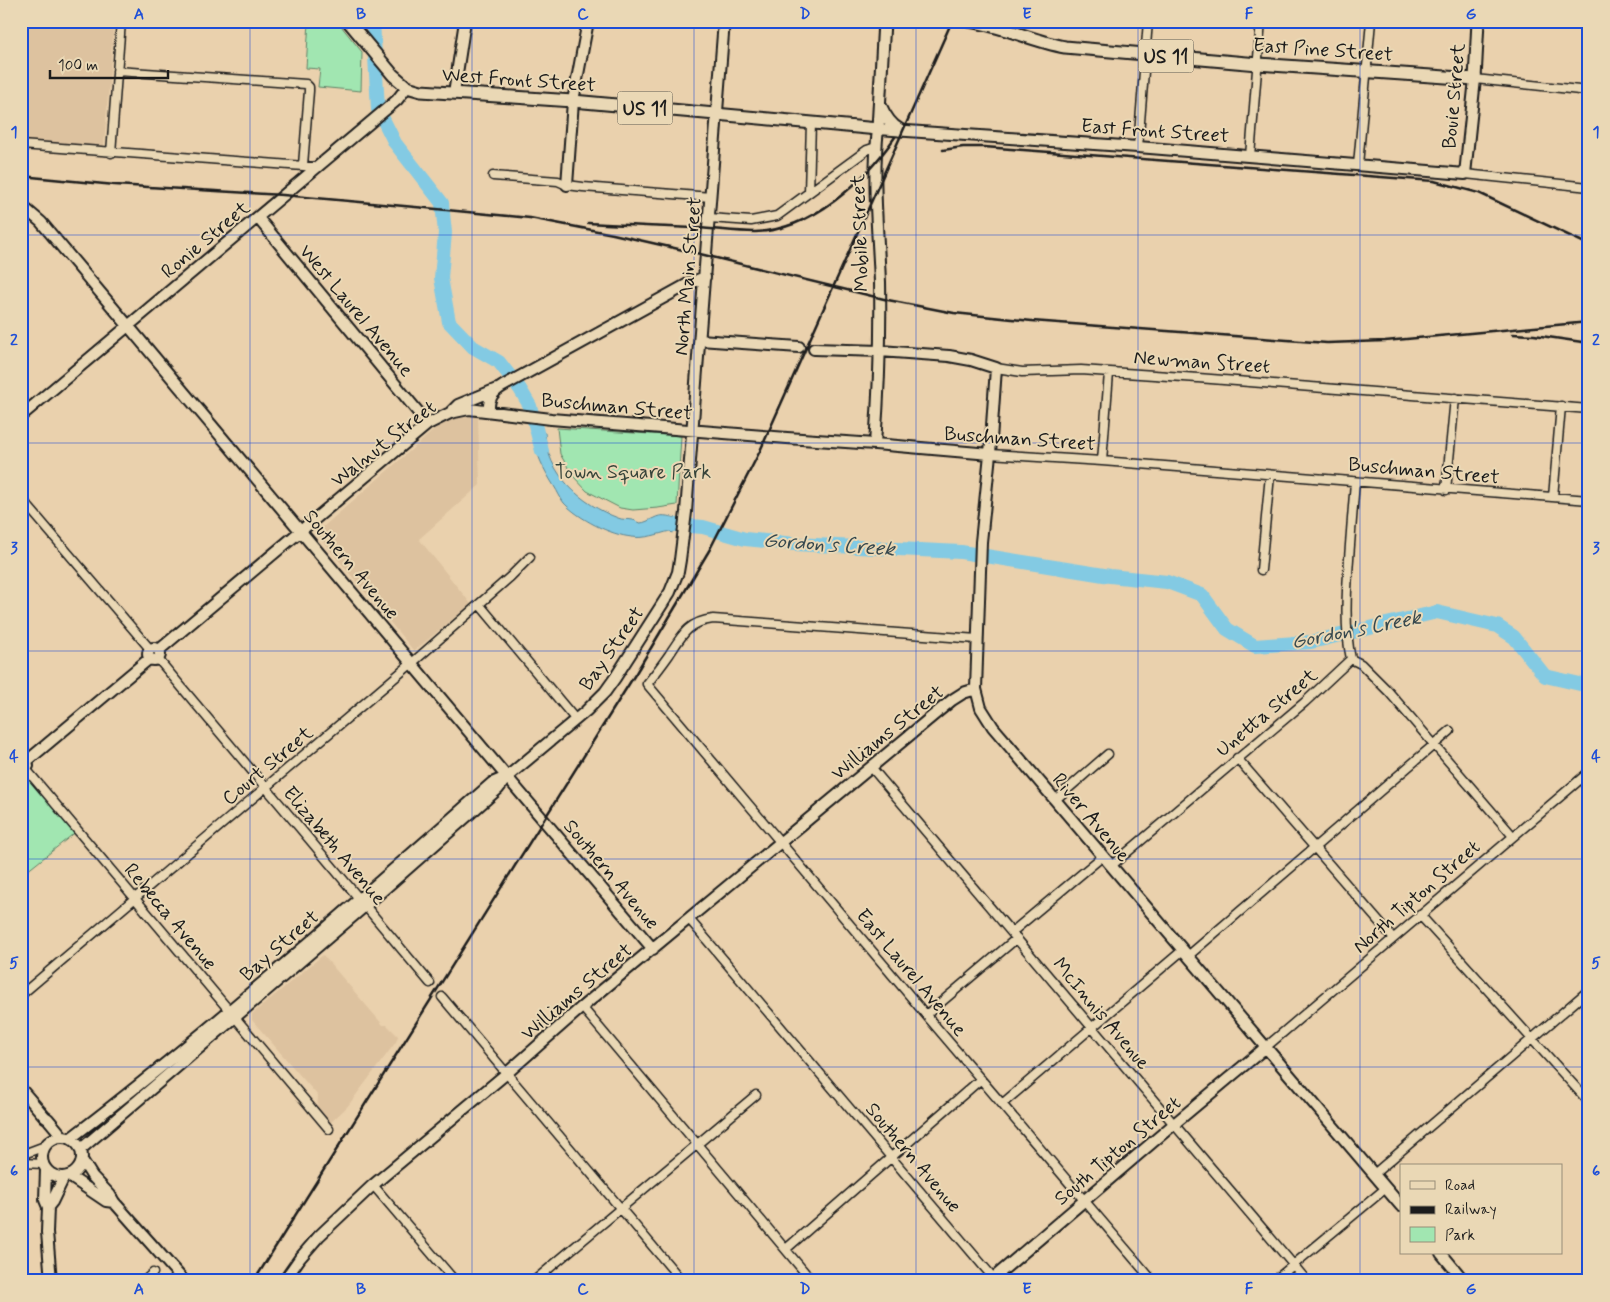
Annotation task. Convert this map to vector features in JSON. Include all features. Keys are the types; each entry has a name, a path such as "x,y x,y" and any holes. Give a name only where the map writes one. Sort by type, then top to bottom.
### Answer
{"main road":[{"path":"348,21 392,74 407,87"},
{"name":"Mobile Street","path":"878,129 884,21"},
{"name":"East Pine Street","path":"968,21 999,27 1056,46 1258,64 1474,80"},
{"name":"Bouie Street","path":"1474,80 1478,21"},
{"name":"West Front Street","path":"407,87 421,91 573,101 718,115"},
{"path":"879,104 892,125 900,130"},
{"name":"East Front Street","path":"718,115 878,129"}],"street":[{"path":"111,152 121,21"},
{"path":"454,93 465,21"},
{"path":"567,185 573,101 588,21"},
{"name":"North Main Street","path":"684,534 724,21"},
{"path":"1138,147 1148,21"},
{"path":"1250,156 1261,21"},
{"path":"1358,165 1371,21"},
{"path":"117,71 306,84 309,87 309,91 303,165"},
{"name":"East Pine Street","path":"1474,80 1589,91"},
{"name":"Bouie Street","path":"1465,174 1474,80"},
{"name":"Ronie Street","path":"21,416 397,100 407,87"},
{"path":"809,192 811,123"},
{"name":"East Front Street","path":"878,129 1250,156 1465,174 1589,187"},
{"name":"Mobile Street","path":"875,444 880,351 880,280 875,176 878,129"},
{"path":"21,146 317,166"},
{"path":"710,218 751,221 770,218 780,214 867,150 876,147"},
{"path":"493,176 558,181 567,185 657,194 711,197"},
{"name":"Southern Avenue","path":"21,205 41,222 506,777 653,949"},
{"name":"West Laurel Avenue","path":"258,218 428,424"},
{"name":"Walnut Street","path":"24,765 428,424 450,412 458,405 500,388 690,283 705,277"},
{"path":"700,340 800,347"},
{"name":"Newman Street","path":"814,349 880,351 962,358 996,368 1022,372 1081,370 1589,409"},
{"name":"River Avenue","path":"996,368 981,542 976,688 979,704 986,718 1400,1205"},
{"path":"1102,461 1109,372"},
{"path":"489,411 489,401 500,388"},
{"path":"1446,490 1455,398"},
{"path":"1553,498 1561,406"},
{"name":"Buschman Street","path":"450,412 469,409 551,419 1589,500"},
{"path":"1261,570 1270,475"},
{"path":"1356,482 1346,611 1350,655 1362,664 1388,690 1512,835"},
{"name":"Elizabeth Avenue","path":"21,498 430,982"},
{"name":"Bay Street","path":"82,1155 232,1014 362,902 492,783 506,777 597,701 610,686 666,601 678,572 684,534"},
{"name":"Court Street","path":"21,995 412,663 530,557"},
{"path":"479,604 576,720"},
{"name":"East Laurel Avenue","path":"977,639 713,619 695,624 686,631 647,684 1153,1281"},
{"name":"Unetta Street","path":"1111,866 1305,702 1350,655"},
{"name":"Williams Street","path":"284,1281 318,1236 374,1185 582,1007 952,700 976,688"},
{"path":"1002,1104 1092,1026 1313,848 1450,731"},
{"path":"1055,800 1108,754"},
{"path":"1237,758 1392,938"},
{"name":"Rebecca Avenue","path":"24,765 329,1129"},
{"name":"McInnis Avenue","path":"871,767 1307,1281"},
{"name":"North Tipton Street","path":"1266,1047 1512,835 1589,772"},
{"path":"926,1015 1103,856"},
{"path":"1420,915 1589,1102"},
{"name":"Southern Avenue","path":"689,919 993,1280"},
{"path":"1374,1174 1589,990"},
{"path":"442,997 682,1281"},
{"path":"582,1007 812,1281"},
{"name":"Bay Street","path":"67,1137 129,1094 232,1014"},
{"name":"South Tipton Street","path":"993,1280 1266,1047"},
{"path":"786,1249 981,1079"},
{"path":"21,1089 45,1118 79,1145 92,1176 184,1281"},
{"path":"534,1281 756,1095"},
{"path":"45,1118 48,1143 42,1156 45,1166 45,1200 48,1207 47,1232 51,1281"},
{"path":"21,1155 67,1137"},
{"path":"21,1163 45,1166 56,1176 66,1176 78,1169 82,1155"},
{"path":"66,1176 106,1201 114,1202"},
{"path":"48,1207 66,1176"},
{"path":"374,1185 455,1281"},
{"path":"1274,1281 1386,1188"},
{"path":"1442,1254 1464,1281"},
{"path":"144,1281 153,1274"},
{"path":"798,1281 806,1274"}],"shaded area":[{"path":"21,21 114,21 104,147 21,140"},
{"path":"478,416 480,485 419,539 471,604 414,651 316,533 449,419"},
{"path":"323,955 383,1025 387,1025 398,1036 396,1042 347,1107 329,1124 317,1111 318,1096 252,1020 252,1014"}],"green space":[{"path":"309,21 337,21 362,52 361,91 318,87 320,69 306,68"},
{"name":"Town Square Park","path":"557,428 681,436 677,505 633,510 620,508 587,491 573,476 560,454"},
{"path":"21,770 77,831 21,876"}],"water":[{"path":"533,433 545,433 547,448 559,474 568,486 591,505 620,519 633,520 640,523 659,516 676,518 675,531 642,537 623,536 605,530 578,515 564,503 547,474 540,461"}],"waterway":[{"name":"Gordon's Creek","path":"373,21 378,109 395,143 442,203 445,233 441,278 449,322 473,347 499,362 520,389 530,406 542,451"},
{"name":"Gordon's Creek","path":"657,526 665,524 703,527 745,539 795,544 961,552 1110,576 1167,582 1202,595 1227,629 1255,646 1311,642 1437,612 1497,626 1514,637 1545,676 1580,684 1589,682"}],"railway":[{"path":"254,1281 636,673 710,549 760,451 952,21"},
{"path":"588,223 748,232 776,229 797,223 835,201 868,171 895,137"},
{"path":"943,150 963,147 984,147 1434,181 1479,193 1589,245"},
{"path":"21,176 115,185 283,195 530,218 696,253 888,300 954,313 1032,321 1327,343 1385,341 1589,322"},
{"path":"1512,334 1534,335 1589,343"}]}
